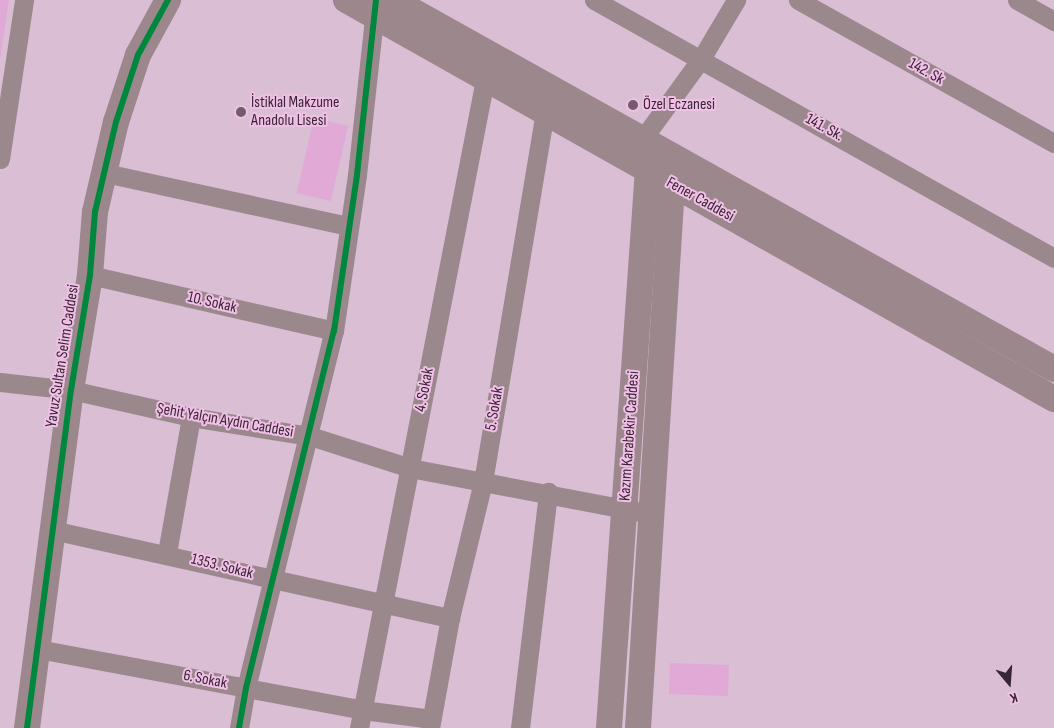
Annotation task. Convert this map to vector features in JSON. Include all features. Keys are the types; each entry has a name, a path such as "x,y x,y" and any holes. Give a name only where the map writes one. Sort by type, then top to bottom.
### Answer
{"street":[{"path":"0,160 24,0"},
{"name":"Yavuz Sultan Selim Caddesi","path":"27,728 71,390 90,275 95,212 116,122 138,55 168,0"},
{"name":"Fener Caddesi","path":"346,0 382,6 483,51 547,99 642,153 673,184 1054,399"},
{"name":"141. Sk.","path":"594,0 1054,258"},
{"path":"642,153 702,59 736,0"},
{"name":"142. Sk","path":"798,0 1054,144"},
{"path":"1017,0 1054,21"},
{"path":"239,728 246,688 310,436 334,331 382,6"},
{"name":"Fener Caddesi","path":"382,6 485,79 547,99"},
{"name":"4. Sokak","path":"361,719 485,79 483,51"},
{"name":"5. Sokak","path":"430,724 450,618 483,482 547,99"},
{"name":"Fener Caddesi","path":"642,153 673,157 1054,369"},
{"name":"Kazım Karabekir Caddesi","path":"609,728 626,508 642,153"},
{"name":"Kazım Karabekir Caddesi","path":"638,728 673,184 673,157"},
{"path":"105,173 348,226"},
{"name":"10. Sokak","path":"90,275 334,331"},
{"name":"Şehit Yalçın Aydın Caddesi","path":"0,382 71,390 191,418 310,436 410,468 548,492 652,514"},
{"path":"167,553 191,418"},
{"path":"520,728 548,492"},
{"name":"1353. Sokak","path":"52,530 167,553 274,580 450,618"},
{"name":"6. Sokak","path":"38,648 246,688 361,719 430,724"}],"shaded area":[{"path":"0,0 9,0 0,59"},
{"path":"314,118 348,126 331,201 297,193"},
{"path":"670,663 729,665 728,696 669,694"}],"cycle path":[{"path":"27,728 71,390 90,275 95,212 116,122 138,55 168,0"},
{"path":"239,728 246,688 334,331 357,175 376,0"}],"place":[{"name":"Özel Eczanesi","path":"633,105"},
{"name":"İstiklal Makzume Anadolu Lisesi","path":"241,112"}]}
